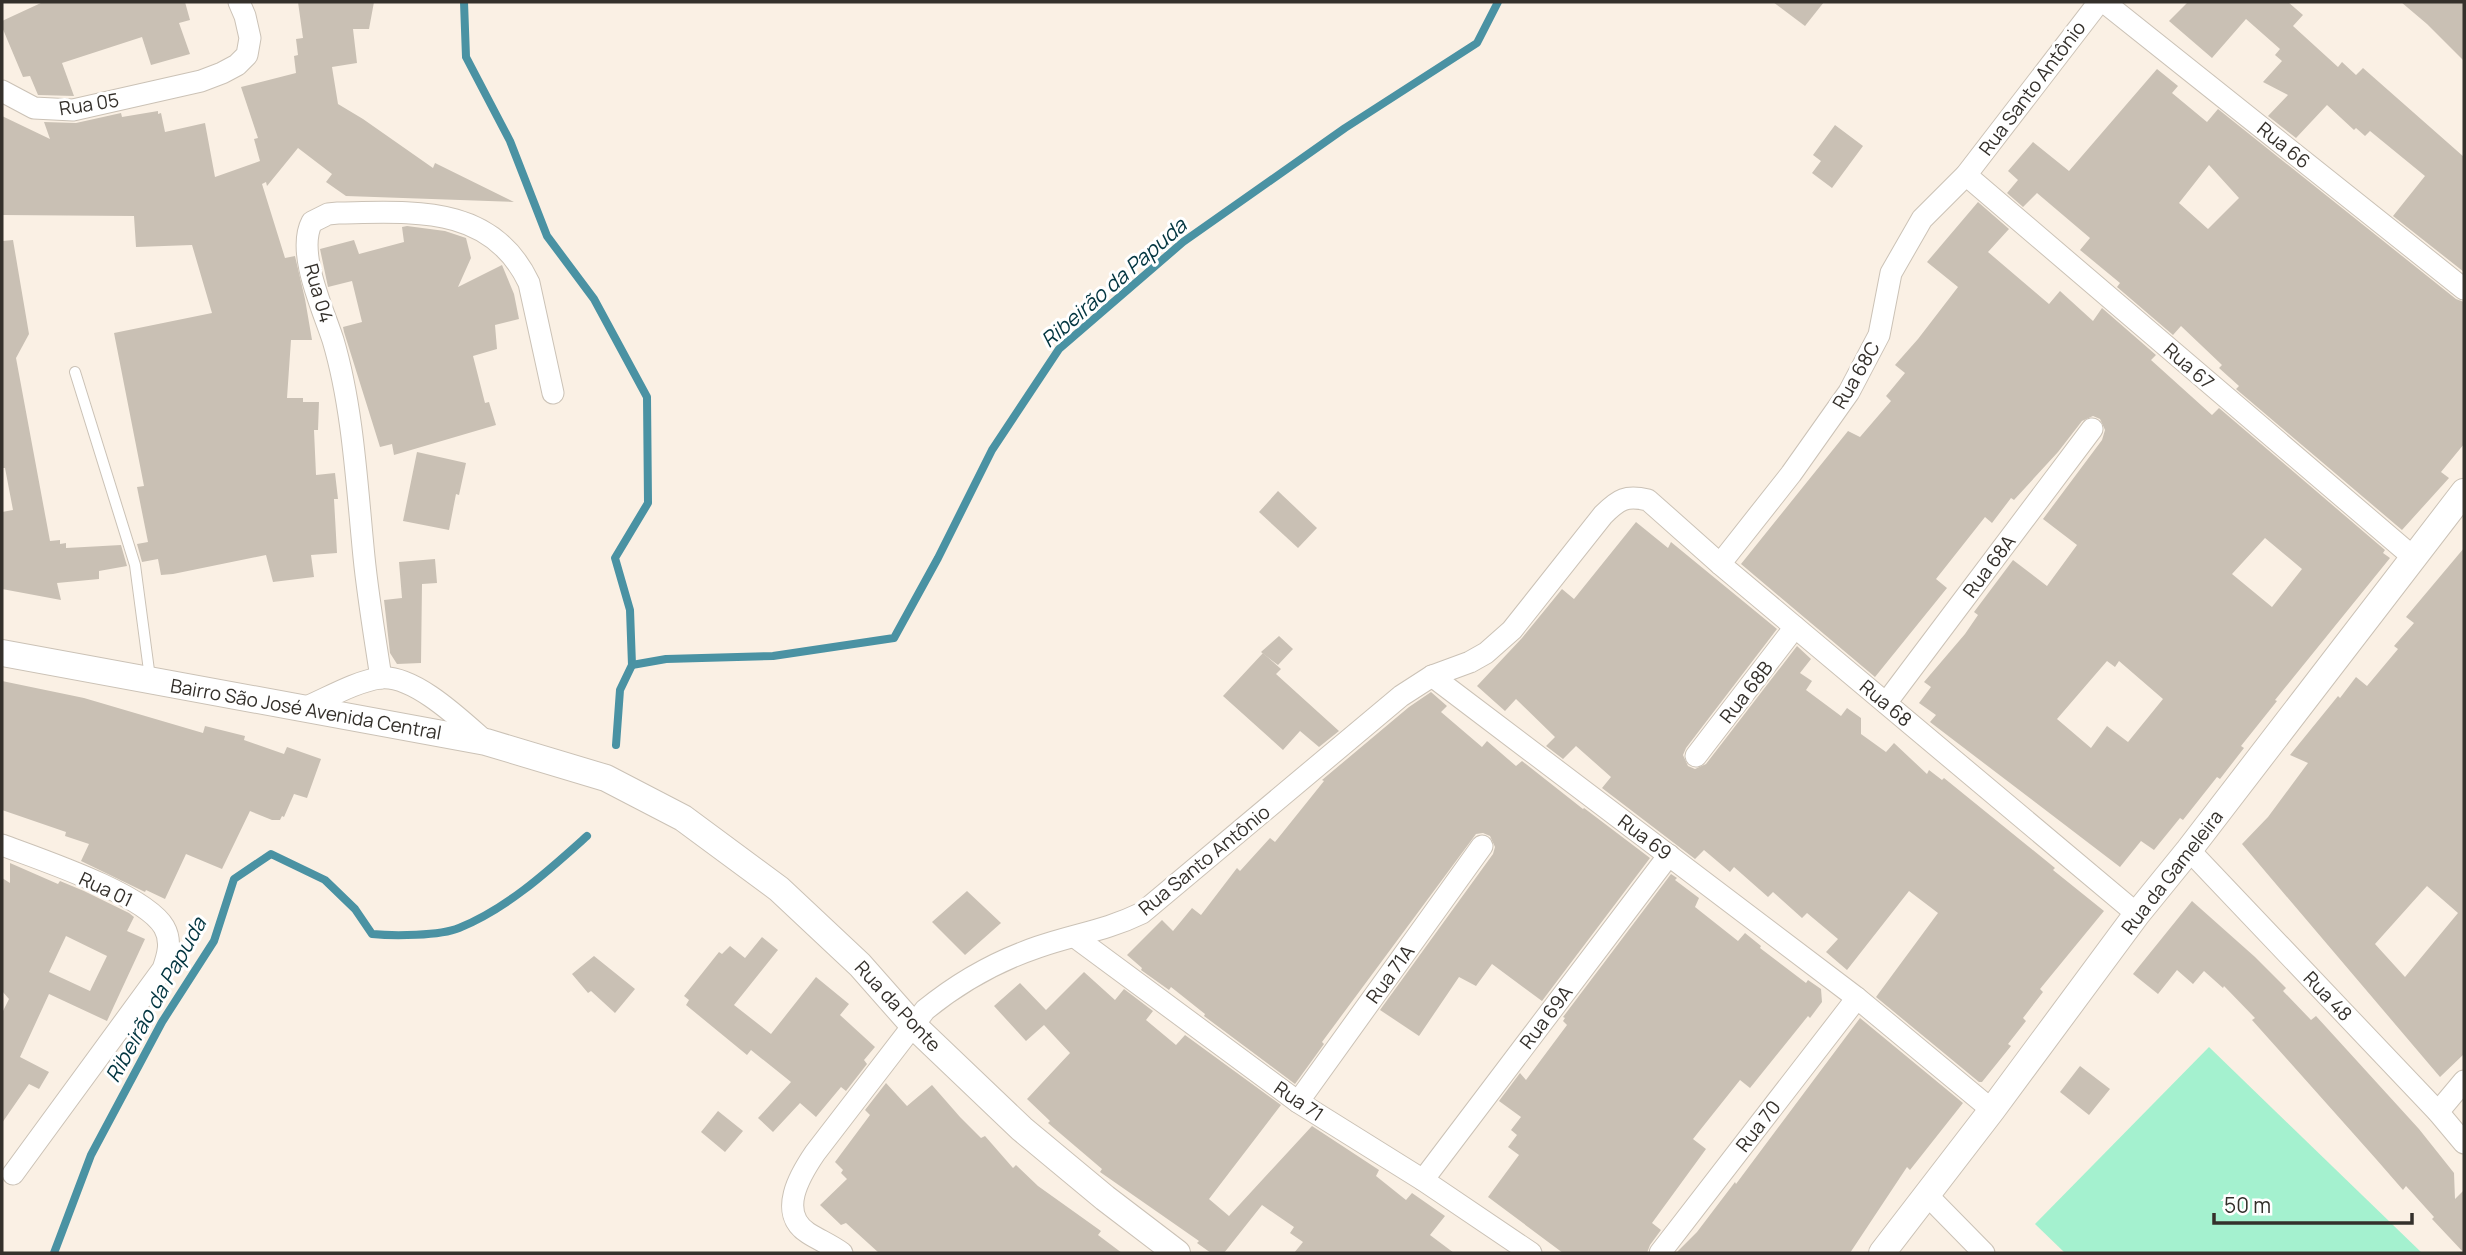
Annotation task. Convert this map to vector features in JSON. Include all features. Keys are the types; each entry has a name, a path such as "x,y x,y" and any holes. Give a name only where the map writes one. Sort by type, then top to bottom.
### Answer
{"street":[{"name":"Rua 05","path":"2,92 34,108 54,111 98,106 201,81 237,65 247,55 250,38 246,16 239,2"},
{"name":"Rua Santo Antônio","path":"1966,175 2099,2"},
{"name":"Rua 66","path":"2104,2 2464,289"},
{"name":"Rua 67","path":"1966,175 2413,557"},
{"name":"Rua 68C","path":"1720,564 1791,474 1849,392 1879,335 1891,273 1922,219 1966,175"},
{"name":"Rua 04","path":"381,678 365,567 350,426 336,351 308,258 306,238 312,222 328,214 338,213 440,216 459,219 485,232 506,247 523,269 529,283 553,393"},
{"name":"Rua 68A","path":"1886,703 2092,429"},
{"name":"Rua da Gameleira","path":"1882,1253 2137,914 2464,492"},
{"name":"Rua Santo Antônio","path":"829,1249 807,1232 794,1216 795,1190 802,1172 925,1010 974,976 1030,950 1116,926 1142,913 1297,784 1369,720 1432,676 1486,653 1512,630 1603,515 1617,501 1634,497"},
{"name":"Rua 68","path":"1634,497 1648,500 1720,564 2137,914"},
{"name":"Rua 68B","path":"1696,756 1795,627"},
{"name":"Bairro São José Avenida Central","path":"2,653 486,742 606,778"},
{"name":"Rua 69","path":"1432,676 1857,998 1992,1110"},
{"path":"304,708 360,683 392,678 417,688 486,742"},
{"name":"Rua da Ponte","path":"606,778 683,818 779,889 860,965 913,1025 1022,1129 1177,1253"},
{"name":"Rua 01","path":"2,845 114,891 153,914 165,929 169,948 163,969 13,1174"},
{"name":"Rua 71A","path":"1298,1102 1482,846"},
{"name":"Rua 48","path":"2189,850 2438,1112 2464,1143"},
{"name":"Rua 69A","path":"1423,1180 1669,855"},
{"name":"Rua 71","path":"1075,937 1298,1102 1423,1180 1531,1253"},
{"name":"Rua 70","path":"1660,1253 1857,998"},
{"path":"2438,1112 2464,1081"},
{"path":"1927,1195 1984,1253"}],"lane":[{"path":"75,372 135,565 150,680"}],"green space":[{"path":"2209,1047 2422,1253 2065,1253 2035,1224"}],"building":[{"path":"43,2 185,2 190,20 179,23 190,54 151,65 142,37 62,63 74,96 38,95 30,76 23,77 2,27 2,21"},
{"path":"298,2 374,2 369,29 353,29 357,63 332,67 338,104 433,168 435,163 514,202 346,196 326,182 332,174 298,148 267,186 266,182 262,184 285,258 295,256 305,299 312,340 291,340 287,398 319,402 318,430 314,430 316,475 335,473 338,499 334,499 337,553 311,555 314,577 273,582 266,555 161,575 158,559 142,562 137,544 148,542 137,487 144,486 114,333 212,313 192,245 136,247 134,216 2,215 2,116 50,139 44,122 76,123 121,113 122,117 158,111 158,114 161,113 165,132 205,123 215,177 260,161 254,139 258,138 241,87 296,73 296,39 303,38"},
{"path":"1773,2 1824,2 1805,26"},
{"path":"2188,2 2288,2 2303,15 2293,26 2338,67 2342,62 2356,75 2363,68 2464,157 2464,272 2393,216 2425,176 2370,131 2365,136 2356,128 2354,130 2327,105 2296,138 2268,116 2288,95 2263,82 2282,61 2275,55 2280,49 2246,19 2212,58 2169,21"},
{"path":"2401,2 2464,2 2464,61 2427,24"},
{"path":"2157,69 2178,86 2172,93 2207,122 2218,109 2456,299 2464,302 2464,444 2441,472 2449,478 2402,530 2236,389 2239,386 2219,368 2222,365 2181,326 2173,335 2117,287 2120,283 2080,250 2090,238 2037,193 2023,207 2007,193 2018,180 2008,171 2033,142 2069,171","holes":["2209,165 2239,198 2208,229 2179,203"]},
{"path":"1835,125 1863,146 1832,188 1812,173 1821,161 1813,155"},
{"path":"1978,202 2009,229 1988,252 2049,304 2060,291 2093,321 2102,308 2156,355 2151,360 2212,415 2219,408 2385,550 2383,553 2390,558 2275,700 2277,701 2241,746 2244,748 2220,779 2217,777 2183,820 2180,818 2154,850 2141,841 2120,867 1930,722 1936,715 1919,703 1931,687 1924,682 1965,634 1978,615 1974,612 2013,560 2047,586 2077,545 2043,519 2102,440 2105,430 2100,419 2093,416 2082,421 2058,452 2014,500 2011,498 1992,523 1985,517 1936,579 1947,588 1875,677 1741,564 1848,431 1860,437 1891,401 1886,396 1905,373 1895,365 1958,287 1927,262","holes":["2265,538 2302,569 2272,607 2232,574","2107,661 2115,667 2119,661 2163,699 2128,742 2107,726 2091,748 2057,719"]},
{"path":"402,227 445,231 466,238 471,258 458,287 502,265 514,294 519,319 495,325 497,349 473,356 485,403 489,402 496,425 394,455 392,444 380,447 344,332 343,327 362,322 352,281 328,287 320,249 354,240 359,254 404,242"},
{"path":"13,240 29,334 16,358 50,541 60,540 60,544 66,543 66,548 121,545 127,566 99,571 99,579 57,583 61,600 2,589 2,512 13,510 5,468 2,468 2,241"},
{"path":"417,452 466,463 449,530 403,521"},
{"path":"1278,491 1317,528 1298,548 1259,512"},
{"path":"1636,522 1668,548 1671,542 1777,629 1686,748 1683,755 1688,766 1695,769 1706,764 1797,646 1811,659 1800,673 1812,681 1806,690 1841,716 1847,708 1861,718 1861,734 1886,752 1894,743 1927,774 1929,770 1942,780 1944,778 2104,911 2040,989 2043,992 2023,1018 2026,1021 2008,1044 2011,1046 1982,1082 1876,997 1938,913 1909,891 1847,970 1826,952 1838,939 1807,913 1802,918 1773,892 1768,897 1734,867 1730,872 1704,850 1695,859 1602,788 1611,777 1576,746 1563,759 1546,746 1555,737 1516,699 1505,711 1477,686 1522,638 1562,589 1574,599"},
{"path":"2464,548 2464,1054 2440,1077 2242,844 2268,817 2308,763 2290,755 2356,677 2367,686 2398,649 2394,646 2414,623 2406,617","holes":["2427,886 2458,913 2405,977 2375,944"]},
{"path":"435,559 437,583 422,584 421,663 397,664 390,653 384,600 402,598 399,562"},
{"path":"1279,636 1293,649 1278,665 1261,652"},
{"path":"1263,653 1281,669 1276,674 1339,731 1319,747 1300,731 1283,750 1223,696"},
{"path":"2,681 84,698 203,733 205,726 245,736 244,740 284,754 287,747 321,759 307,798 294,794 280,820 272,820 250,811 222,869 186,854 165,899 81,861 89,844 65,836 66,832 2,810"},
{"path":"1431,692 1447,706 1441,712 1482,747 1487,741 1516,766 1522,761 1650,858 1542,1001 1492,964 1476,986 1459,977 1419,1036 1380,1010 1493,854 1495,847 1490,836 1476,834 1322,1042 1324,1044 1295,1084 1204,1016 1205,1014 1171,987 1169,990 1141,970 1127,955 1162,920 1173,931 1192,908 1201,915 1237,868 1240,871 1270,838 1275,842 1324,781 1322,780 1409,707"},
{"path":"10,863 58,884 60,881 129,913 134,917 127,931 145,939 107,1021 49,994 20,1057 49,1072 39,1089 29,1084 2,1123 2,1013 9,999 2,991 2,878 10,883","holes":["66,936 107,956 90,991 49,972"]},
{"path":"1671,874 1699,898 1695,907 1738,941 1745,933 1806,983 1808,980 1821,989 1822,1002 1750,1088 1740,1080 1693,1139 1706,1149 1652,1223 1661,1230 1647,1253 1563,1253 1488,1197 1519,1155 1508,1147 1517,1135 1511,1130 1521,1117 1499,1101 1520,1073 1526,1080 1567,1025 1563,1017"},
{"path":"967,891 1001,923 965,955 932,922"},
{"path":"2192,901 2286,988 2283,991 2311,1020 2316,1016 2419,1129 2454,1173 2455,1199 2464,1190 2464,1253 2406,1186 2403,1190 2252,1020 2255,1018 2224,986 2223,988 2204,971 2193,984 2177,970 2158,994 2133,974"},
{"path":"762,937 778,950 734,1005 771,1034 816,977 849,1004 840,1015 875,1047 864,1060 867,1064 846,1091 841,1087 816,1117 800,1103 773,1132 758,1118 791,1082 751,1050 747,1055 686,1005 689,1000 684,996 719,952 722,954 730,946 745,958"},
{"path":"594,956 635,989 615,1013 591,991 588,993 572,974"},
{"path":"1084,972 1115,1000 1124,989 1153,1011 1146,1020 1176,1045 1185,1035 1281,1105 1209,1199 1229,1216 1312,1126 1379,1170 1376,1176 1406,1200 1412,1193 1445,1216 1430,1235 1454,1253 1294,1253 1303,1242 1290,1233 1294,1227 1262,1205 1224,1253 1211,1253 1197,1243 1199,1241 1100,1172 1102,1169 1048,1123 1050,1121 1027,1099 1070,1053 1044,1025 1026,1041 994,1006 1020,983 1046,1010"},
{"path":"1860,1018 1963,1103 1910,1170 1907,1167 1850,1253 1676,1253 1697,1232 1735,1182 1736,1184"},
{"path":"2080,1066 2110,1089 2089,1115 2060,1092"},
{"path":"886,1083 907,1106 932,1085 981,1138 985,1136 1013,1168 1016,1165 1038,1186 1101,1231 1098,1235 1122,1253 879,1253 846,1223 841,1225 820,1205 847,1179 835,1162 870,1115 865,1110"},
{"path":"718,1111 743,1131 725,1152 701,1132"}],"waterway":[{"path":"464,2 466,57 510,141 547,236 594,299 647,397 648,503 615,558 630,610 632,665 620,690 616,745"},
{"name":"Ribeirão da Papuda","path":"632,665 666,659 773,656 894,638 992,450 1059,349 1183,242 1345,128 1477,43 1498,2"},
{"name":"Ribeirão da Papuda","path":"54,1253 91,1155 162,1022 214,941 234,879 271,854 325,880 355,909 372,934 440,933 477,920 511,899 587,836"}]}
